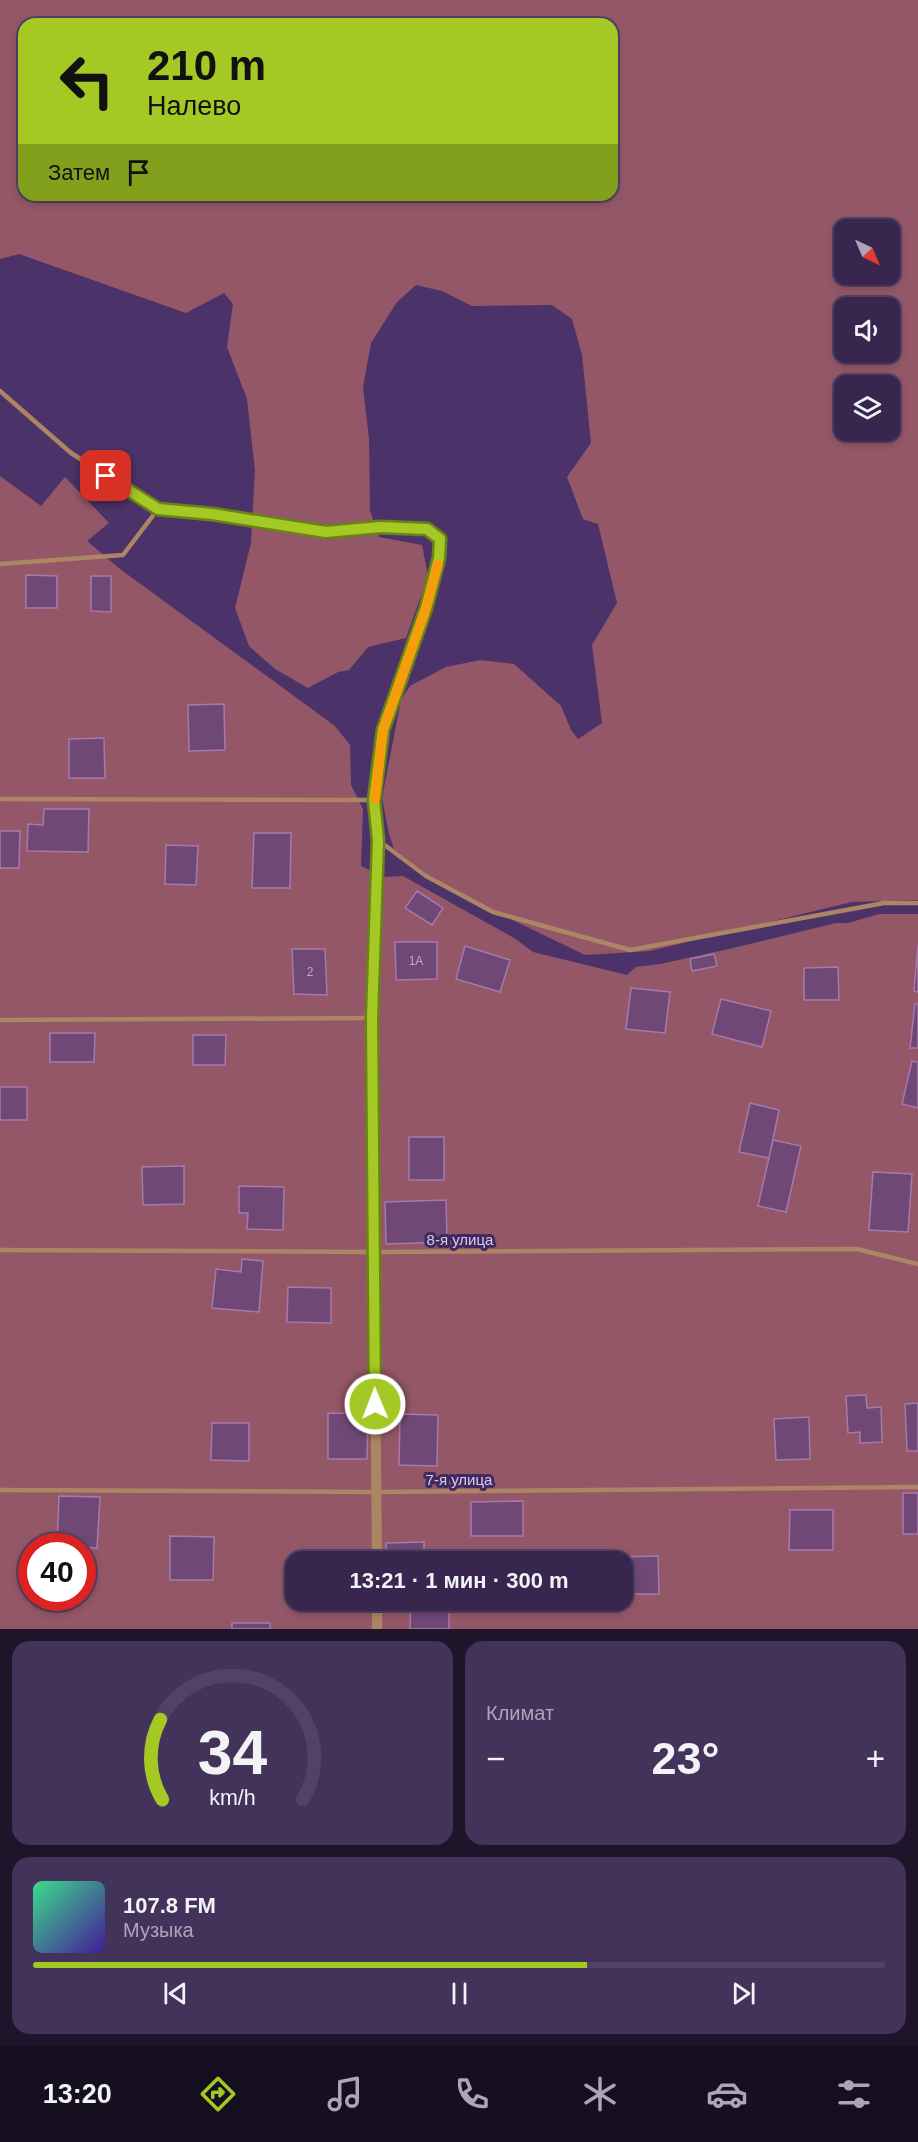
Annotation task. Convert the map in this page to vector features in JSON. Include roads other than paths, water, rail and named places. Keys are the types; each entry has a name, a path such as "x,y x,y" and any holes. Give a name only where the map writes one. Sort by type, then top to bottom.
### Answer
{"street":[{"path":"374,800 378,840 372,1018 372,1252 377,1551"},
{"path":"377,1611 377,1629"}],"lane":[{"path":"0,391 71,453 158,509 212,514 326,532 380,527 427,529 440,539 439,558 426,608 383,730 374,800 0,799"},
{"path":"0,564 123,555 158,509"},
{"path":"378,840 426,876 494,912 630,950 884,903 918,903"},
{"path":"0,1020 372,1018"},
{"name":"8-я улица","path":"0,1250 372,1252 857,1249 918,1264"},
{"name":"7-я улица","path":"0,1491 377,1492 918,1487"}]}
